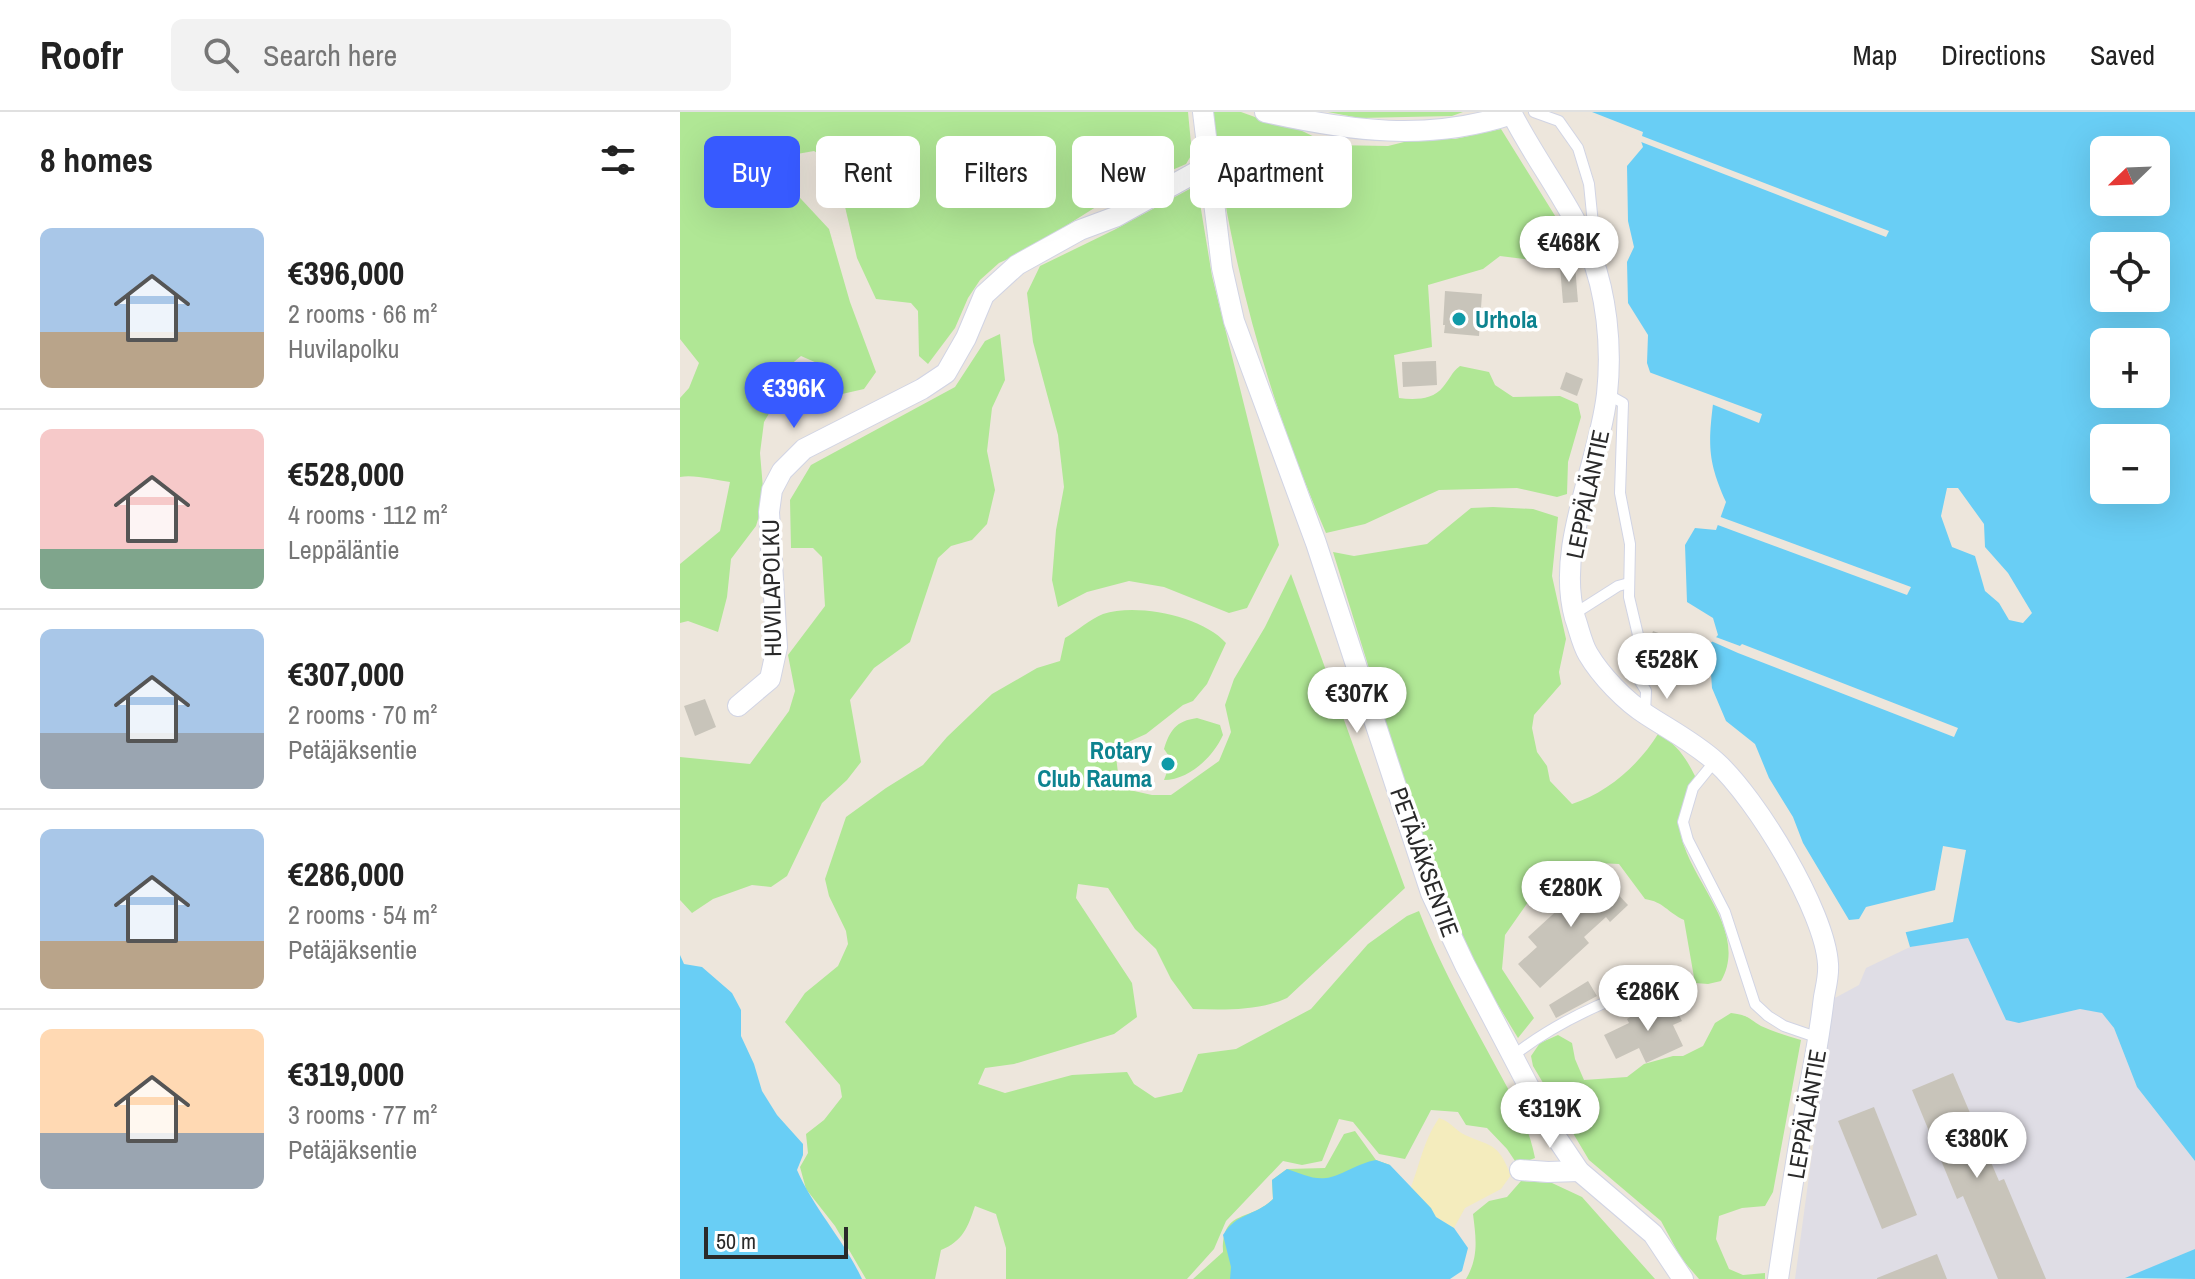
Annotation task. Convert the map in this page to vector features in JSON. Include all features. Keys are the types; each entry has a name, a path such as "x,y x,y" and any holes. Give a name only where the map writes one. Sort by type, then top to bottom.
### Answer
{"street":[{"name":"PETÄJÄKSENTIE","path":"1203,112 1206,136"},
{"path":"1265,112 1302,121 1386,133 1488,122 1516,113"},
{"name":"LEPPÄLÄNTIE","path":"1516,113 1588,245 1600,278 1609,355 1607,394 1579,515 1572,555 1571,585 1574,614 1588,654 1614,687 1645,714 1672,729 1715,761 1755,807 1791,865 1821,932 1828,965 1819,1038 1778,1279"},
{"name":"HUVILAPOLKU","path":"738,706 770,679 777,647 769,512 772,490 782,471 804,449 922,389 946,373 966,338 984,295 1017,265 1190,175"},
{"name":"PETÄJÄKSENTIE","path":"1214,208 1222,268 1246,357 1316,543 1431,893 1552,1131 1579,1171 1653,1234 1683,1279"},
{"path":"1520,1170 1579,1171"}],"lane":[{"path":"1534,112 1559,121 1578,148 1589,184 1594,234 1588,245"},
{"path":"1607,394 1623,403 1620,493 1630,544 1629,597 1638,635 1633,670 1646,691 1645,714"},
{"path":"1574,614 1618,586 1629,583"},
{"path":"1715,761 1693,788 1683,822 1688,840 1725,912 1755,1004 1784,1026 1819,1038"},
{"path":"1513,1056 1533,1040 1586,1011 1631,992"}],"shaded area":[{"path":"1968,937 2019,1023 2080,1009 2102,1012 2114,1028 2137,1087 2195,1161 2195,1249 2125,1279 1795,1279 1833,999 1859,985 1866,968 1910,947"}],"green space":[{"path":"680,112 1188,112 1190,157 1186,164 1174,169 1174,136 1072,136 1072,208 1094,208 1029,249 999,263 980,280 955,328 928,364 919,356 918,311 911,303 876,299 857,258 845,208 920,208 920,136 816,136 816,152 800,153 800,136 704,136 704,208 800,208 800,198 829,229 850,302 876,372 864,389 842,394 817,363 801,356 783,371 778,398 764,422 760,453 764,500 756,526 731,559 727,597 718,632 688,621 680,623 680,564 720,531 730,482 680,477 680,398 689,388 699,363 680,339"},
{"path":"1213,112 1241,112 1294,127 1312,136 1216,136"},
{"path":"1328,112 1463,112 1452,116 1359,118"},
{"path":"1501,129 1567,235 1566,254 1547,262 1500,256 1483,269 1428,285 1432,347 1394,355 1399,398 1429,397 1443,387 1460,366 1489,372 1495,385 1513,397 1560,396 1578,404 1581,417 1568,462 1567,494 1557,497 1517,488 1439,490 1365,524 1326,533 1282,421 1258,345 1226,208 1352,208 1352,145 1388,146 1416,139 1455,139"},
{"path":"1190,189 1190,208 1201,208 1212,276 1279,545 1247,608 1229,613 1164,587 1129,581 1087,592 1058,607 1052,580 1056,530 1064,487 1058,435 1033,342 1027,293 1040,266 1155,208 1174,208 1174,197"},
{"path":"1000,334 1005,380 992,408 987,451 995,490 987,524 972,540 951,546 938,558 910,642 874,668 850,700 861,762 822,803 787,876 771,887 752,885 713,899 692,913 680,900 680,757 750,764 789,711 795,691 788,655 825,606 822,557 813,548 791,548 790,500 811,465 955,387 985,341"},
{"path":"1471,508 1533,509 1558,517 1552,576 1566,639 1559,672 1561,684 1534,715 1532,728 1537,752 1547,766 1550,781 1572,804 1610,785 1641,756 1658,734 1676,747 1695,776 1682,809 1680,830 1693,867 1723,924 1728,943 1728,962 1721,981 1695,983 1684,920 1657,902 1645,899 1619,864 1598,863 1533,895 1505,935 1502,969 1534,1018 1518,1038 1469,957 1433,875 1333,552 1354,556 1427,544"},
{"path":"1291,574 1405,888 1287,998 1253,1007 1216,1010 1193,1009 1171,979 1156,949 1135,929 1108,888 1078,884 1076,898 1132,983 1137,1017 1114,1034 1014,1064 985,1068 978,1084 1005,1093 1072,1075 1127,1072 1134,1084 1155,1098 1182,1092 1198,1054 1236,1049 1311,1009 1368,944 1419,911 1451,982 1515,1102 1535,1158 1522,1163 1515,1161 1487,1128 1466,1125 1458,1112 1431,1110 1405,1159 1379,1154 1353,1122 1339,1119 1322,1161 1302,1165 1283,1161 1226,1221 1214,1249 1187,1279 1006,1279 1006,1248 996,1214 975,1206 964,1232 941,1250 935,1279 866,1279 835,1226 806,1189 800,1167 808,1153 806,1134 824,1120 842,1097 840,1085 785,1022 805,993 838,966 848,944 846,931 829,896 825,879 846,817 923,765 992,694 1037,668 1060,661 1065,638 1098,616 1117,611 1151,611 1186,619 1226,643 1207,684 1193,701 1183,705 1146,734 1115,748 1118,773 1125,789 1152,795 1171,795 1219,761 1231,732 1225,705 1234,679 1265,627"},
{"path":"1197,718 1220,725 1223,735 1219,743 1207,759 1191,772 1164,780 1175,765 1164,749 1169,737 1179,724"},
{"path":"1731,1013 1801,1040 1773,1192 1765,1206 1742,1208 1719,1216 1716,1239 1729,1269 1743,1275 1765,1273 1765,1279 1699,1279 1681,1258 1661,1221 1589,1160 1533,1066 1531,1056 1540,1043 1558,1035 1572,1043 1584,1080 1627,1077 1644,1064 1683,1056 1703,1046 1715,1023"},
{"path":"1355,1131 1376,1160 1390,1165 1259,1279 1193,1279 1223,1252 1224,1238 1232,1222 1273,1199 1272,1180 1287,1169 1325,1168 1344,1134"},
{"path":"1521,1181 1552,1183 1582,1197 1655,1279 1466,1279 1475,1255 1473,1214 1489,1201 1507,1197"}],"sand":[{"path":"1439,1118 1465,1135 1494,1148 1511,1175 1501,1189 1465,1208 1454,1228 1436,1217 1411,1187"}],"water":[{"path":"1584,112 2195,112 2195,1161 2137,1087 2114,1028 2102,1013 2080,1009 2019,1023 2006,1020 1968,938 1910,947 1905,930 1866,907 1859,919 1849,920 1803,843 1755,744 1726,721 1712,688 1709,645 1718,635 1713,618 1687,602 1685,545 1695,528 1716,530 1726,502 1711,454 1713,404 1651,375 1647,363 1648,335 1628,303 1627,262 1634,247 1628,221 1627,166 1643,147 1638,132","holes":["1947,488 1958,488 1984,524 1985,547 2008,573 2032,613 2023,623 2009,620 1999,603 1985,591 1975,556 1952,547 1941,516"]},
{"path":"680,955 684,964 702,967 732,993 741,1010 741,1036 762,1091 777,1115 803,1144 803,1155 797,1170 862,1279 680,1279"},
{"path":"1376,1160 1390,1165 1436,1217 1454,1228 1468,1248 1462,1271 1450,1279 1230,1279 1231,1267 1223,1235 1234,1222 1273,1199 1272,1180 1287,1169 1316,1178 1331,1177"},
{"path":"2195,1249 2195,1279 2125,1278"}],"pier":[{"path":"1580,112 1592,112 1643,132 1642,136 1889,231 1886,237 1636,140 1635,136 1583,116"},
{"path":"1646,371 1762,414 1759,423 1649,379"},
{"path":"1718,516 1911,587 1907,595 1715,524"},
{"path":"1713,636 1740,646 1742,644 1958,728 1954,737 1738,653 1711,641"},
{"path":"1943,846 1966,850 1953,922 1902,933 1867,913 1866,907 1935,890"}],"building":[{"path":"1575,266 1578,302 1563,303 1560,267"},
{"name":"Urhola","path":"1445,291 1482,294 1479,336 1444,333"},
{"path":"1436,361 1437,385 1403,387 1402,362"},
{"path":"1566,372 1583,379 1577,396 1560,389"},
{"path":"1653,631 1675,639 1661,675 1641,667"},
{"path":"705,699 716,727 695,736 684,706"},
{"path":"1598,873 1628,905 1610,922 1606,917 1584,937 1589,943 1540,988 1518,964 1537,947 1528,937"},
{"path":"1588,981 1597,996 1556,1018 1549,1005"},
{"path":"1664,997 1670,1010 1675,1008 1682,1021 1673,1025 1683,1046 1646,1063 1639,1048 1616,1059 1604,1035 1629,1023 1627,1019"},
{"path":"1953,1073 1999,1181 2004,1179 2046,1279 1998,1279 1963,1196 1957,1199 1912,1090"},
{"path":"1874,1107 1917,1215 1882,1229 1838,1121"},
{"path":"1937,1254 1947,1279 1877,1279 1877,1278"}],"place":[{"name":"Urhola","path":"1459,319"},
{"name":"Rotary Club Rauma","path":"1168,764"}]}
